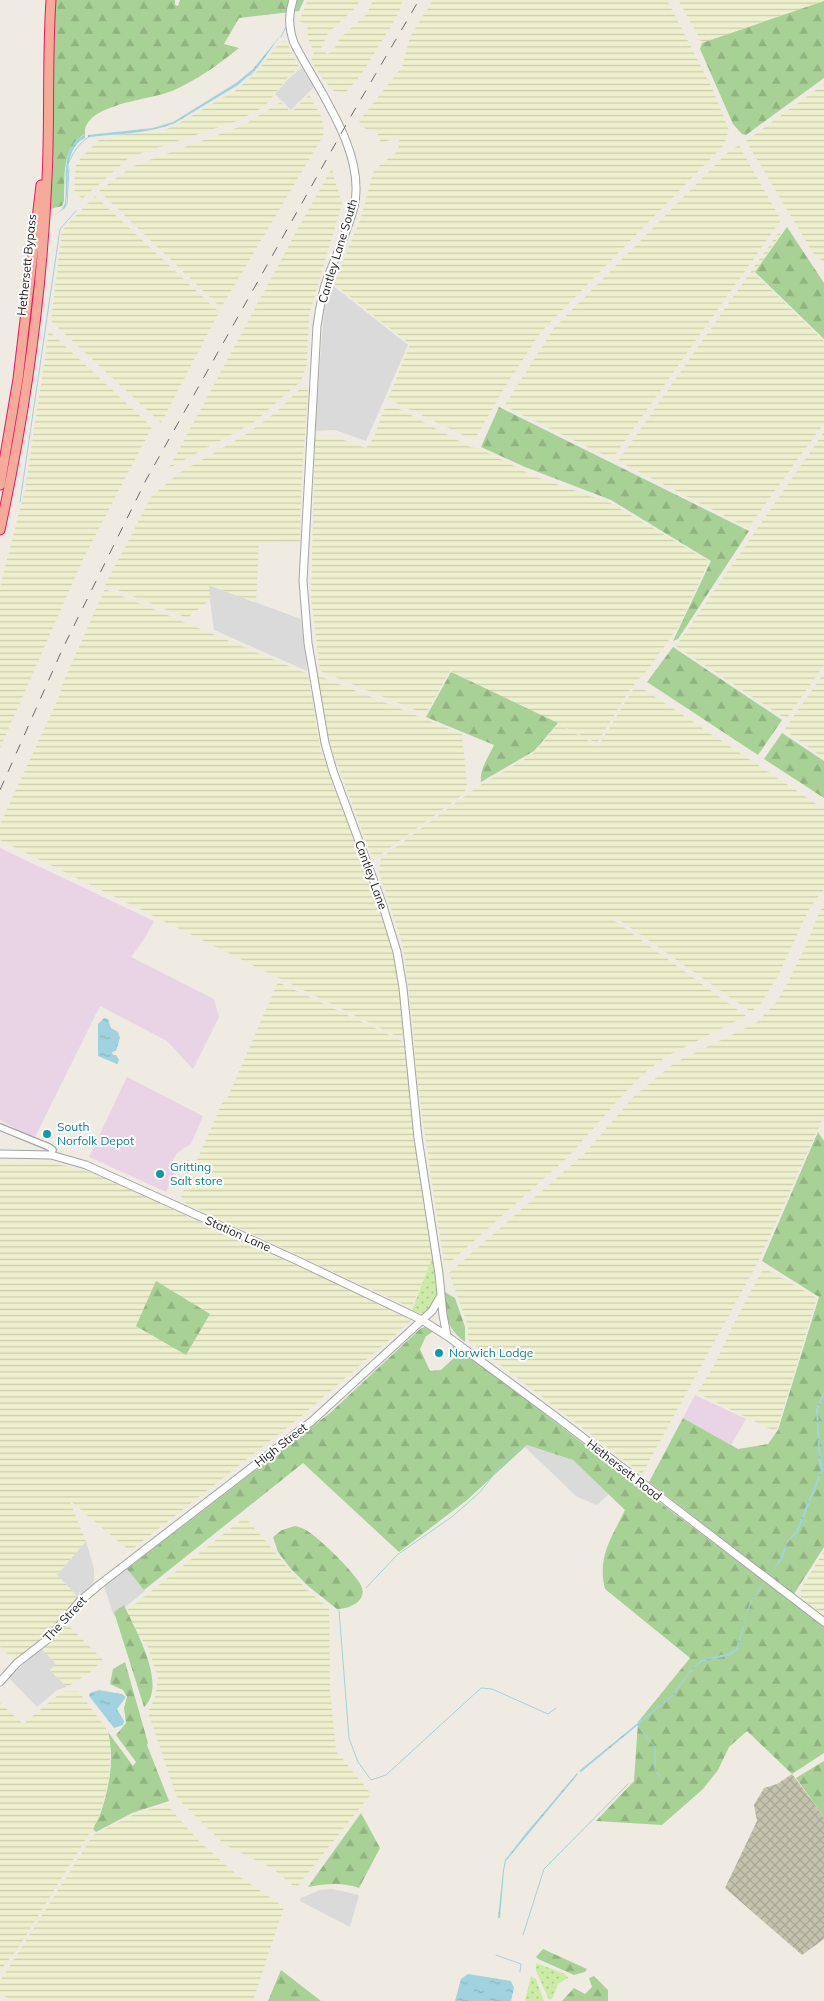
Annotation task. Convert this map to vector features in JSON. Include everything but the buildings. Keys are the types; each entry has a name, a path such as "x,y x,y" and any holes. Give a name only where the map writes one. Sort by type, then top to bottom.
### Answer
{"highway":[{"name":"Hethersett Bypass","path":"0,485 21,361 42,180 49,0"},
{"name":"Hethersett Bypass","path":"0,530 27,378 43,251 50,102 49,0"}],"street":[{"name":"Cantley Lane South","path":"293,0 290,9 290,28 294,43 326,98 341,130 354,167 356,180 354,206 324,287 320,304 309,456"},
{"name":"Cantley Lane","path":"309,456 303,581 304,614 314,685 324,742 333,771 382,903 397,952 403,988 417,1128 440,1296 448,1336"},
{"name":"Station Lane","path":"0,1127 49,1147 53,1150 51,1155"},
{"name":"Station Lane","path":"0,1154 51,1155 86,1165 422,1320"},
{"path":"422,1320 432,1311 440,1296"},
{"name":"Hethersett Road","path":"422,1320 448,1336 824,1622"},
{"name":"High Street","path":"132,1560 312,1421 371,1369 422,1320"},
{"name":"The Street","path":"0,1682 17,1663 49,1638 80,1601 132,1560"}],"shaded area":[{"path":"308,0 361,0 328,33 321,48 327,54 333,51 340,38 367,14 373,0 402,0 400,10 390,28 360,76 345,93 334,91 322,78 311,61 314,52 308,38 307,24 299,21"},
{"path":"433,0 667,0 712,88 729,130 724,145 541,332 503,390 475,439 469,438 388,399 410,344 334,284 361,217 374,170 398,151 400,135 381,144 376,129 366,130 359,121 402,67 410,37"},
{"path":"678,0 824,0 824,1 702,43"},
{"path":"281,41 286,41 300,68 288,77 264,107 237,121 130,157 82,199 74,190 76,165 99,140 107,140 116,135 163,131 179,123 236,90 254,75"},
{"path":"302,68 314,87 291,110 275,94 289,78"},
{"path":"824,84 824,262 813,253 746,141"},
{"path":"309,95 320,114 324,126 323,136 221,308 99,191 131,167 242,126 281,102 291,112"},
{"path":"739,145 781,220 612,459 504,406 554,328 727,153"},
{"path":"333,166 333,174 342,204 309,315 307,364 301,381 253,423 169,468 296,232"},
{"path":"95,196 219,312 161,423 51,321 62,230"},
{"path":"780,230 782,232 754,273 824,341 824,423 748,528 618,461"},
{"path":"332,285 408,345 366,441 335,430 316,431 315,428 324,310"},
{"path":"49,331 152,427 84,557 0,748 0,587 25,489"},
{"path":"302,387 308,391 301,487 300,542 259,543 256,603 209,585 210,600 187,618 105,585 151,497 179,473 245,435 275,413"},
{"path":"394,406 470,447 480,449 536,477 610,503 709,561 679,626 649,668 631,688 597,743 450,671 425,714 320,671 311,595 315,438 338,438 366,448 374,437 384,409"},
{"path":"824,432 824,665 786,719 676,646"},
{"path":"208,585 301,619 307,671 214,630"},
{"path":"105,589 308,674 320,747 393,949 402,1002 403,1034 398,1037 0,840 0,824 58,699 64,680"},
{"path":"824,673 824,758 784,730"},
{"path":"317,675 462,734 467,785 464,794 373,860 332,750 321,706"},
{"path":"634,688 645,690 824,809 824,889 809,909 778,976 761,1003 751,1012 615,917 612,919 746,1016 667,1056 648,1070 630,1087 567,1158 448,1264 444,1263 417,1081 403,946 379,873 381,858 480,785 532,755 558,724 598,746"},
{"path":"0,848 154,921 131,957 214,999 219,1017 193,1069 167,1041 100,1006 34,1139 0,1120"},
{"path":"824,905 824,1116 757,1264 642,1474 468,1340 468,1326 449,1273 585,1153 636,1094 676,1062 756,1023 776,1003 789,980"},
{"path":"278,982 404,1042 433,1255 411,1308 183,1202 181,1197 222,1103 227,1099"},
{"path":"127,1077 203,1116 191,1144 177,1153 173,1160 177,1170 166,1192 89,1157"},
{"path":"46,1161 93,1173 412,1320 298,1419 130,1551 69,1500 86,1541 57,1575 78,1597 48,1635 16,1661 0,1647 0,1162"},
{"path":"766,1269 817,1298 777,1429 772,1430 697,1393 716,1362 761,1272"},
{"path":"695,1395 746,1419 731,1445 683,1418"},
{"path":"527,1445 573,1460 609,1494 597,1505 577,1497 525,1447"},
{"path":"245,1517 306,1589 329,1608 330,1691 336,1751 371,1794 296,1888 272,1868 225,1845 177,1798 148,1712 155,1698 158,1678 148,1647 135,1631 126,1611"},
{"path":"86,1541 94,1569 94,1584 82,1595 80,1593 78,1597 57,1575"},
{"path":"824,1551 824,1616 801,1598 801,1589"},
{"path":"127,1569 145,1591 114,1616 104,1586 108,1581"},
{"path":"66,1623 103,1660 88,1674 67,1687 50,1670 56,1664 41,1648 56,1637"},
{"path":"41,1648 56,1664 50,1670 67,1687 57,1690 37,1707 9,1678"},
{"path":"66,1691 78,1691 106,1728 111,1745 109,1778 99,1817 20,1945 0,1971 0,1703 23,1724 59,1694"},
{"path":"792,1774 824,1817 824,1939 802,1955 725,1888 757,1821 754,1805 764,1788 777,1784"},
{"path":"166,1804 198,1840 237,1875 284,1907 253,2001 15,2001 0,1994 0,1981 93,1835 133,1815"},
{"path":"332,1889 359,1895 350,1927 300,1901 301,1898 320,1890"}],"green space":[{"path":"54,0 175,0 175,5 178,6 180,0 304,0 299,11 239,18 224,44 239,48 190,82 172,91 120,105 95,116 87,124 85,134 77,140 68,155 62,206 50,209 54,108"},
{"path":"824,1 824,78 746,135 742,134 733,124 700,49 702,43"},
{"path":"787,227 824,283 824,339 755,272"},
{"path":"499,407 749,531 678,639 673,641 711,561 611,500 525,467 481,447"},
{"path":"673,647 782,720 758,755 647,682"},
{"path":"451,672 558,723 534,751 481,782 483,768 494,745 426,717"},
{"path":"782,733 824,761 824,798 764,759"},
{"path":"818,1132 824,1141 824,1547 794,1594 649,1482 683,1418 738,1449 768,1444 778,1430 819,1297 762,1261"},
{"path":"433,1256 438,1278 437,1295 435,1302 426,1313 419,1313 412,1310"},
{"path":"156,1281 210,1314 186,1355 136,1326"},
{"path":"443,1291 455,1298 465,1327 465,1342 450,1326 446,1314"},
{"path":"426,1327 434,1331 426,1336 420,1349 430,1371 441,1370 457,1355 452,1348 455,1344 639,1487 824,1626 824,1753 792,1774 747,1731 729,1747 718,1770 703,1789 662,1825 596,1821 634,1781 638,1722 690,1658 605,1589 603,1578 604,1558 610,1539 625,1510 573,1460 527,1445 467,1500 399,1552 303,1463 144,1590 127,1569 330,1413 421,1328"},
{"path":"295,1526 305,1529 312,1534 353,1574 362,1588 363,1593 359,1601 346,1608 337,1609 308,1586 291,1569 278,1552 273,1537 282,1530"},
{"path":"124,1605 141,1642 151,1672 153,1685 150,1697 144,1707 114,1612"},
{"path":"125,1662 147,1745 169,1801 132,1813 96,1832 93,1829 100,1815 110,1774 111,1753 108,1732 133,1766 136,1762 116,1735 126,1723 124,1708 127,1697 123,1690 110,1684 113,1669"},
{"path":"824,1761 824,1817 796,1778"},
{"path":"361,1813 380,1848 359,1888 334,1884 308,1887"},
{"path":"543,1949 587,1969 585,1972 574,1975 538,1959 536,1957"},
{"path":"536,1963 565,1974 568,1978 558,1984 552,1999 549,2000 536,1971"},
{"path":"281,1970 321,2001 268,2001"},
{"path":"531,1976 536,1979 544,2001 525,2001"},
{"path":"594,1976 608,1990 608,2001 562,2001 574,1988 585,1994 592,1987 589,1978"}],"water":[{"path":"281,35 258,67 238,85 175,123 143,131 88,137 88,135 153,128 173,122 236,83 253,69"},
{"path":"85,135 85,138 77,143 70,159 65,208 53,216 62,209 65,203 66,165 71,147"},
{"path":"104,1018 108,1019 111,1028 118,1032 120,1038 116,1051 112,1052 119,1060 117,1064 98,1056 98,1024"},
{"path":"824,1390 824,1395 818,1409 823,1470 798,1532 787,1543 783,1558 772,1573 786,1543 796,1531 821,1470 816,1409"},
{"path":"764,1582 747,1613 738,1649 731,1655 701,1662 687,1676 673,1696 581,1772 579,1771 672,1695 688,1673 701,1660 729,1653 736,1649 750,1602"},
{"path":"99,1690 121,1694 126,1697 117,1709 124,1721 123,1725 114,1728 89,1696 90,1693"},
{"path":"577,1773 506,1861 500,1918 498,1918 505,1860"},
{"path":"468,1974 511,1981 514,1988 511,2001 455,2001 461,1979"}],"waterway":[{"path":"294,12 302,0"},
{"path":"281,37 287,25"},
{"path":"245,77 252,74 257,67"},
{"path":"70,160 73,153 89,137"},
{"path":"65,207 67,204 69,169"},
{"path":"20,502 60,229 76,211"},
{"path":"366,1588 397,1555 453,1516 480,1492 506,1459 525,1445"},
{"path":"339,1610 349,1738 358,1762 371,1780 386,1775 481,1688 492,1689 548,1714 556,1708"},
{"path":"638,1726 655,1747 655,1770 663,1780"},
{"path":"523,1935 544,1869 628,1784"},
{"path":"496,1955 521,1964 520,1972"}],"railway":[{"path":"0,790 62,650 146,480 351,116 419,0"}],"place":[{"name":"South Norfolk Depot","path":"47,1134"},
{"name":"Gritting Salt store","path":"160,1174"},
{"name":"Norwich Lodge","path":"439,1353"}]}
